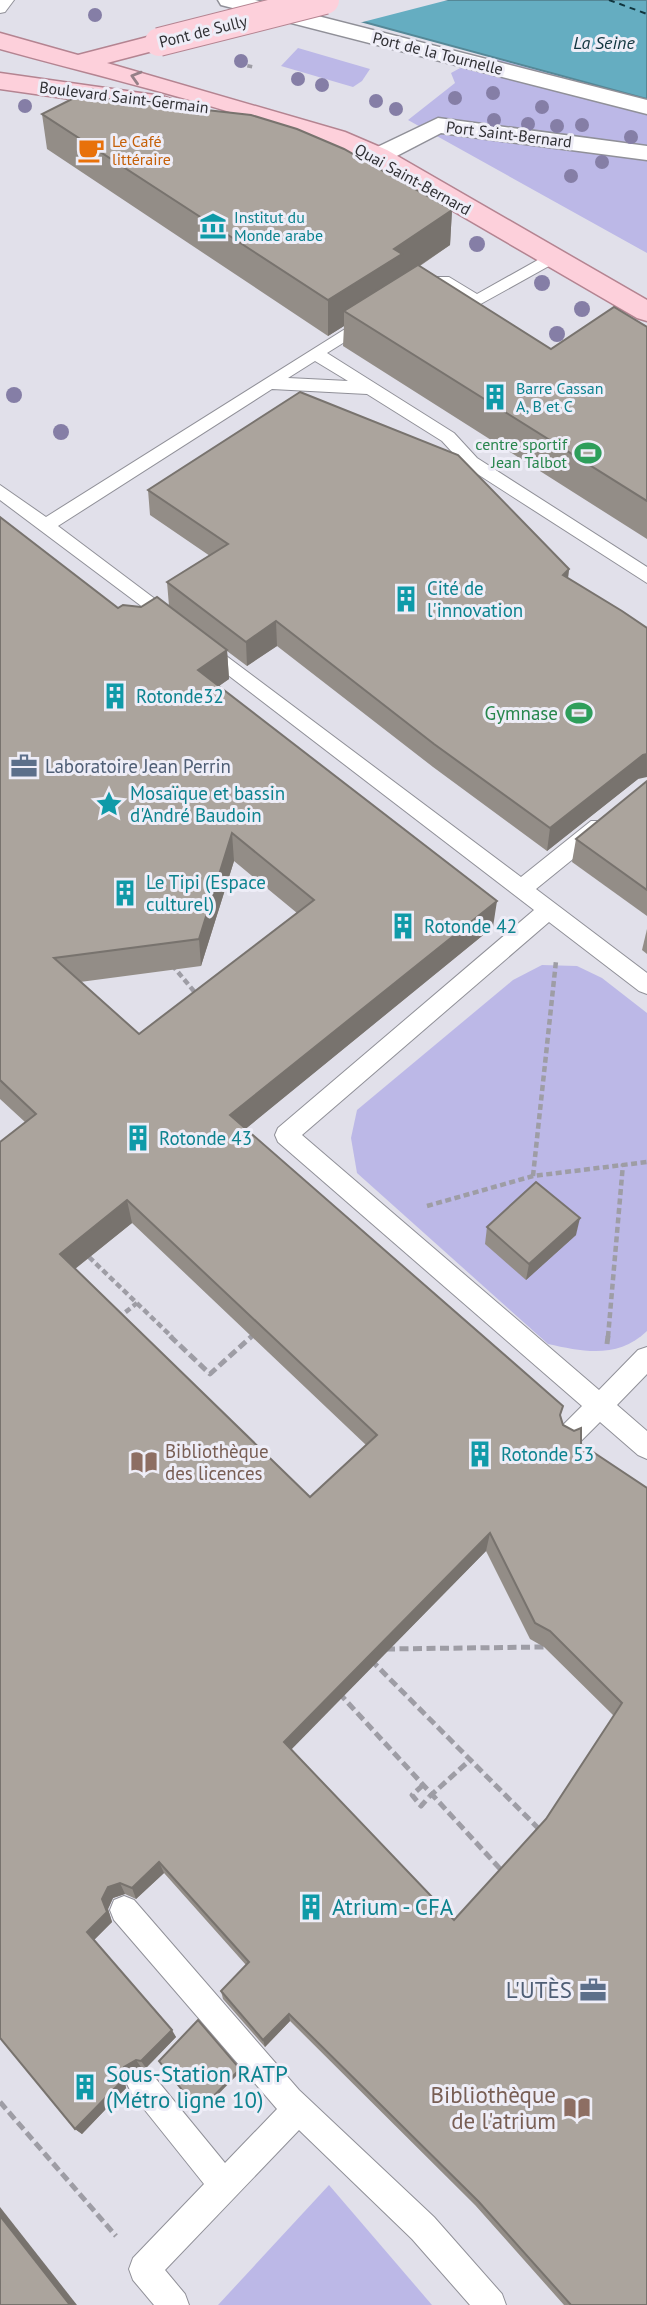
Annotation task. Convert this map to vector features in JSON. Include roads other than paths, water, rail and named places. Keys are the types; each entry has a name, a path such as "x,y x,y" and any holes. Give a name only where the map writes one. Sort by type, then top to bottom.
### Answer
{"main road":[{"name":"Pont de Sully","path":"81,61 325,0"},
{"name":"Quai Saint-Bernard","path":"0,41 81,61 335,138 378,156 647,312"},
{"name":"Boulevard Saint-Germain","path":"0,67 81,61"},
{"name":"Boulevard Saint-Germain","path":"0,81 149,103 248,112"}],"street":[{"name":"Port de la Tournelle","path":"229,0 647,107"},
{"name":"Port Saint-Bernard","path":"378,156 438,125 647,153"}],"lane":[{"path":"0,9 7,0"},
{"path":"425,285 436,278 477,301 552,257"},
{"path":"46,525 390,307"},
{"path":"315,353 448,437 471,462 647,576"},
{"path":"270,383 369,388"},
{"path":"0,491 647,985"},
{"path":"142,625 160,613"},
{"path":"522,889 617,811"},
{"path":"554,914 522,935 286,1136 647,1447"},
{"path":"569,1436 647,1358"},
{"path":"124,1910 298,2109 423,2228 491,2305"},
{"path":"142,2084 225,2186"},
{"path":"174,2305 144,2269 298,2109"}],"water":[{"name":"La Seine","path":"283,0 647,0 647,99"}],"place":[{"name":"Le Café littéraire","path":"91,150"},
{"name":"Institut du Monde arabe","path":"213,226"},
{"name":"Barre Cassan A, B et C","path":"495,397"},
{"name":"centre sportif Jean Talbot","path":"588,453"},
{"name":"Cité de l'innovation","path":"406,599"},
{"name":"Rotonde32","path":"115,696"},
{"name":"Gymnase","path":"579,713"},
{"name":"Laboratoire Jean Perrin","path":"24,766"},
{"name":"Mosaïque et bassin d'André Baudoin","path":"109,804"},
{"name":"Le Tipi (Espace culturel)","path":"125,893"},
{"name":"Rotonde 42","path":"403,926"},
{"name":"Rotonde 43","path":"138,1138"},
{"name":"Rotonde 53","path":"480,1454"},
{"name":"Bibliothèque des licences","path":"144,1462"},
{"name":"Atrium - CFA","path":"311,1907"},
{"name":"L'UTÈS","path":"593,1990"},
{"name":"Sous-Station RATP (Métro ligne 10)","path":"85,2087"},
{"name":"Bibliothèque de l'atrium","path":"577,2108"}]}
